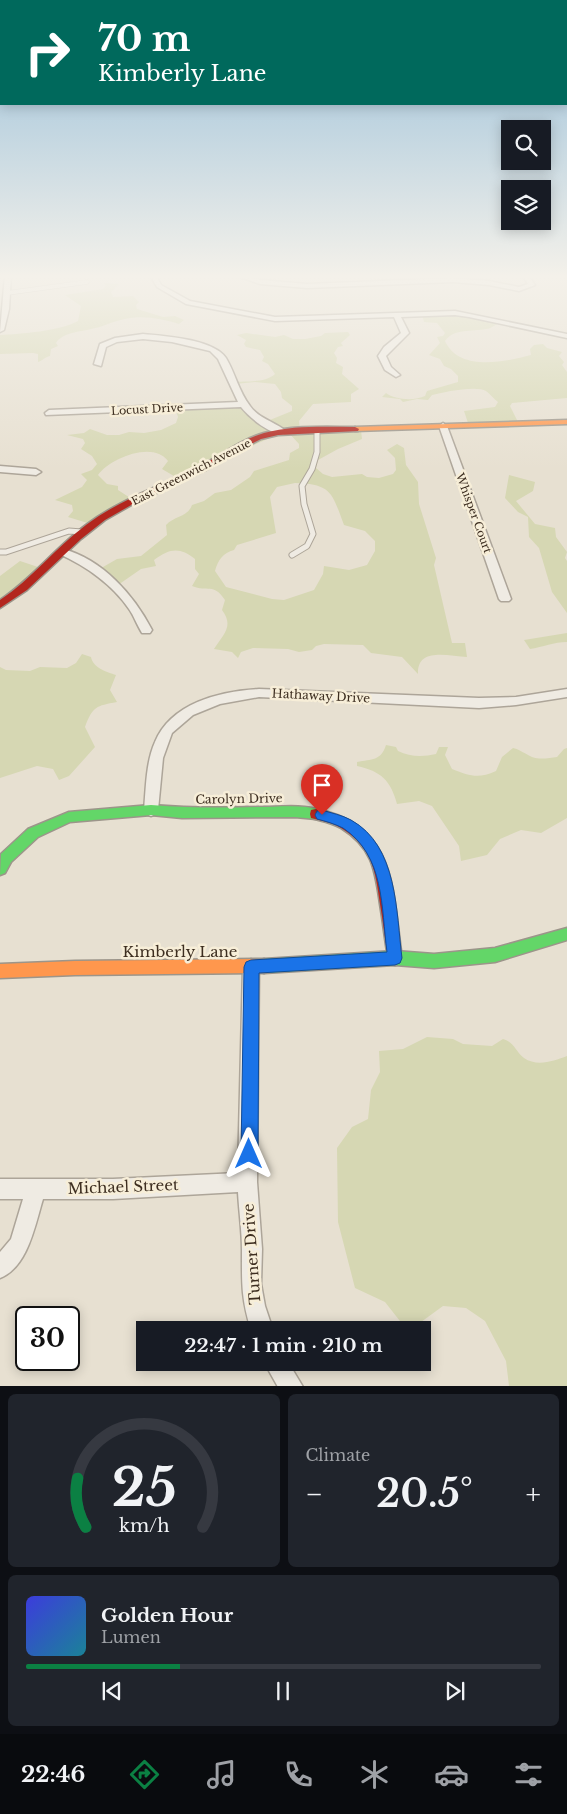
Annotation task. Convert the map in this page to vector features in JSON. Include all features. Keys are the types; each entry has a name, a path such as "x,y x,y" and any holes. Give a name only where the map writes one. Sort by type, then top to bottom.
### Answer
{"street":[{"path":"98,364 103,346 121,340"},
{"path":"167,340 213,349 220,353 244,404 264,421 283,432"},
{"path":"396,375 388,368 382,356 387,347 399,340"},
{"name":"Locust Drive","path":"49,414 244,404"},
{"name":"East Greenwich Avenue","path":"0,606 14,597 64,552 83,532 121,508 207,465 233,449 265,436 283,432 317,430 567,422"},
{"name":"Whisper Court","path":"443,426 505,599"},
{"path":"0,469 36,472"},
{"path":"64,552 77,557 122,593 134,608 146,630"},
{"name":"Hathaway Drive","path":"152,810 161,741 173,723 188,712 229,696 259,693 479,703 516,701 567,692"},
{"name":"Carolyn Drive","path":"0,869 6,858 33,833 69,817 152,810 182,813 295,812 322,815 346,824 367,842 381,865 395,958"},
{"name":"Kimberly Lane","path":"0,971 132,967 251,967 395,958 434,961 495,955 567,934"},
{"name":"Turner Drive","path":"251,967 247,1182 252,1249 252,1284 254,1306 259,1321"},
{"name":"Michael Street","path":"0,1189 113,1189 247,1182"},
{"path":"0,1268 19,1245 36,1190"},
{"path":"281,1371 292,1386"}],"lane":[{"path":"292,555 307,546 313,534 304,504 302,486 312,469 317,452 317,430"},
{"path":"0,552 6,552 69,531 83,532"}],"green space":[{"path":"0,340 58,340 56,343 58,346 51,349 50,356 38,362 38,354 0,354"},
{"path":"246,340 345,340 341,343 343,346 338,347 334,353 337,358 336,363 343,367 342,374 359,389 351,394 351,402 313,404 299,421 300,431 361,430 362,439 318,460 316,468 323,474 332,477 362,474 367,477 379,478 393,474 396,470 395,458 387,450 397,444 404,448 406,465 418,482 419,504 436,558 434,565 452,643 465,643 467,657 428,656 419,665 418,674 402,657 371,653 363,645 324,644 316,646 312,650 299,652 288,649 253,648 241,652 238,658 232,652 214,649 226,630 226,616 222,610 225,600 217,591 192,586 199,574 195,569 195,559 190,555 175,550 165,553 154,560 156,566 141,569 118,585 96,571 117,559 141,556 167,535 166,525 169,522 187,512 192,505 204,501 215,493 231,490 250,477 254,471 289,460 290,453 299,448 299,444 288,432 283,432 179,479 162,469 168,461 161,455 152,452 142,452 121,458 111,463 98,475 107,484 118,486 118,490 135,501 94,525 68,517 73,511 72,505 55,500 82,487 87,480 81,474 92,470 97,464 92,456 81,449 85,443 83,439 67,435 84,433 90,429 107,435 161,430 176,423 178,417 175,408 241,405 265,422 292,411 292,406 282,398 281,392 275,384 255,382 235,384 235,382 266,379 275,374 268,364 262,361 264,357 260,350 246,347 244,344","holes":["295,483 317,485 329,492 344,525 365,531 375,541 375,551 367,565 349,570 324,566 323,574 314,590 284,600 272,599 226,587 215,571 222,558 234,550 237,545 276,533 270,497 277,487"]},
{"path":"438,340 446,340 445,341 452,351 461,357 472,361 484,362 496,362 531,355 530,349 534,345 543,344 547,348 562,352 559,356 564,362 562,365 567,372 567,398 512,403 510,406 519,424 468,423 464,411 495,407 498,402 482,389 452,391 432,395 428,400 417,399 403,402 400,399 382,397 386,393 405,399 416,399 425,396 427,391 458,382 458,376 451,369 444,366 440,359 429,355 440,343"},
{"path":"509,475 535,482 533,491 516,501 535,524 555,528 556,537 567,552 565,558 567,561 567,613 552,592 539,548 529,537 528,517 518,512 505,498"},
{"path":"20,561 41,568 0,606 0,576"},
{"path":"567,633 567,642 530,649 524,640"},
{"path":"82,654 91,657 94,664 101,669 116,675 110,690 117,702 96,708 90,715 85,727 95,747 69,776 59,780 53,769 37,766 0,778 0,667 6,670 30,671 40,667 67,668 76,663"},
{"path":"386,745 396,747 398,751 403,753 417,756 436,754 439,747 448,747 445,755 452,769 469,775 479,776 496,771 502,757 513,748 541,759 557,757 567,748 567,818 541,833 521,830 500,839 487,855 461,861 459,846 432,806 419,801 397,804 392,789 384,778 373,771 357,766 357,762 379,757"},
{"path":"427,1037 453,1039 463,1044 492,1046 503,1039 510,1042 529,1061 540,1063 567,1056 567,1386 509,1386 506,1361 485,1321 466,1308 443,1306 422,1321 400,1321 385,1302 355,1288 338,1222 337,1148 352,1127 368,1119 371,1090 380,1072 379,1051 403,1049"}],"traffic: fast":[{"path":"0,869 6,858 33,833 69,817 151,810 182,813 295,812 316,814"},
{"path":"264,966 395,958 434,961 495,955 567,934"}],"traffic: slow":[{"path":"355,429 567,422"},
{"path":"0,971 75,968 264,966"}],"traffic: jam":[{"path":"0,605 35,578 77,537 102,518 130,502 203,468 242,445 258,438 278,433 300,430 355,429"},
{"path":"316,814 336,819 354,830 369,845 380,863 395,958"}],"route":[{"path":"249,1154 251,967 395,958 384,881 381,865 376,854 367,842 346,824 322,815"}]}
